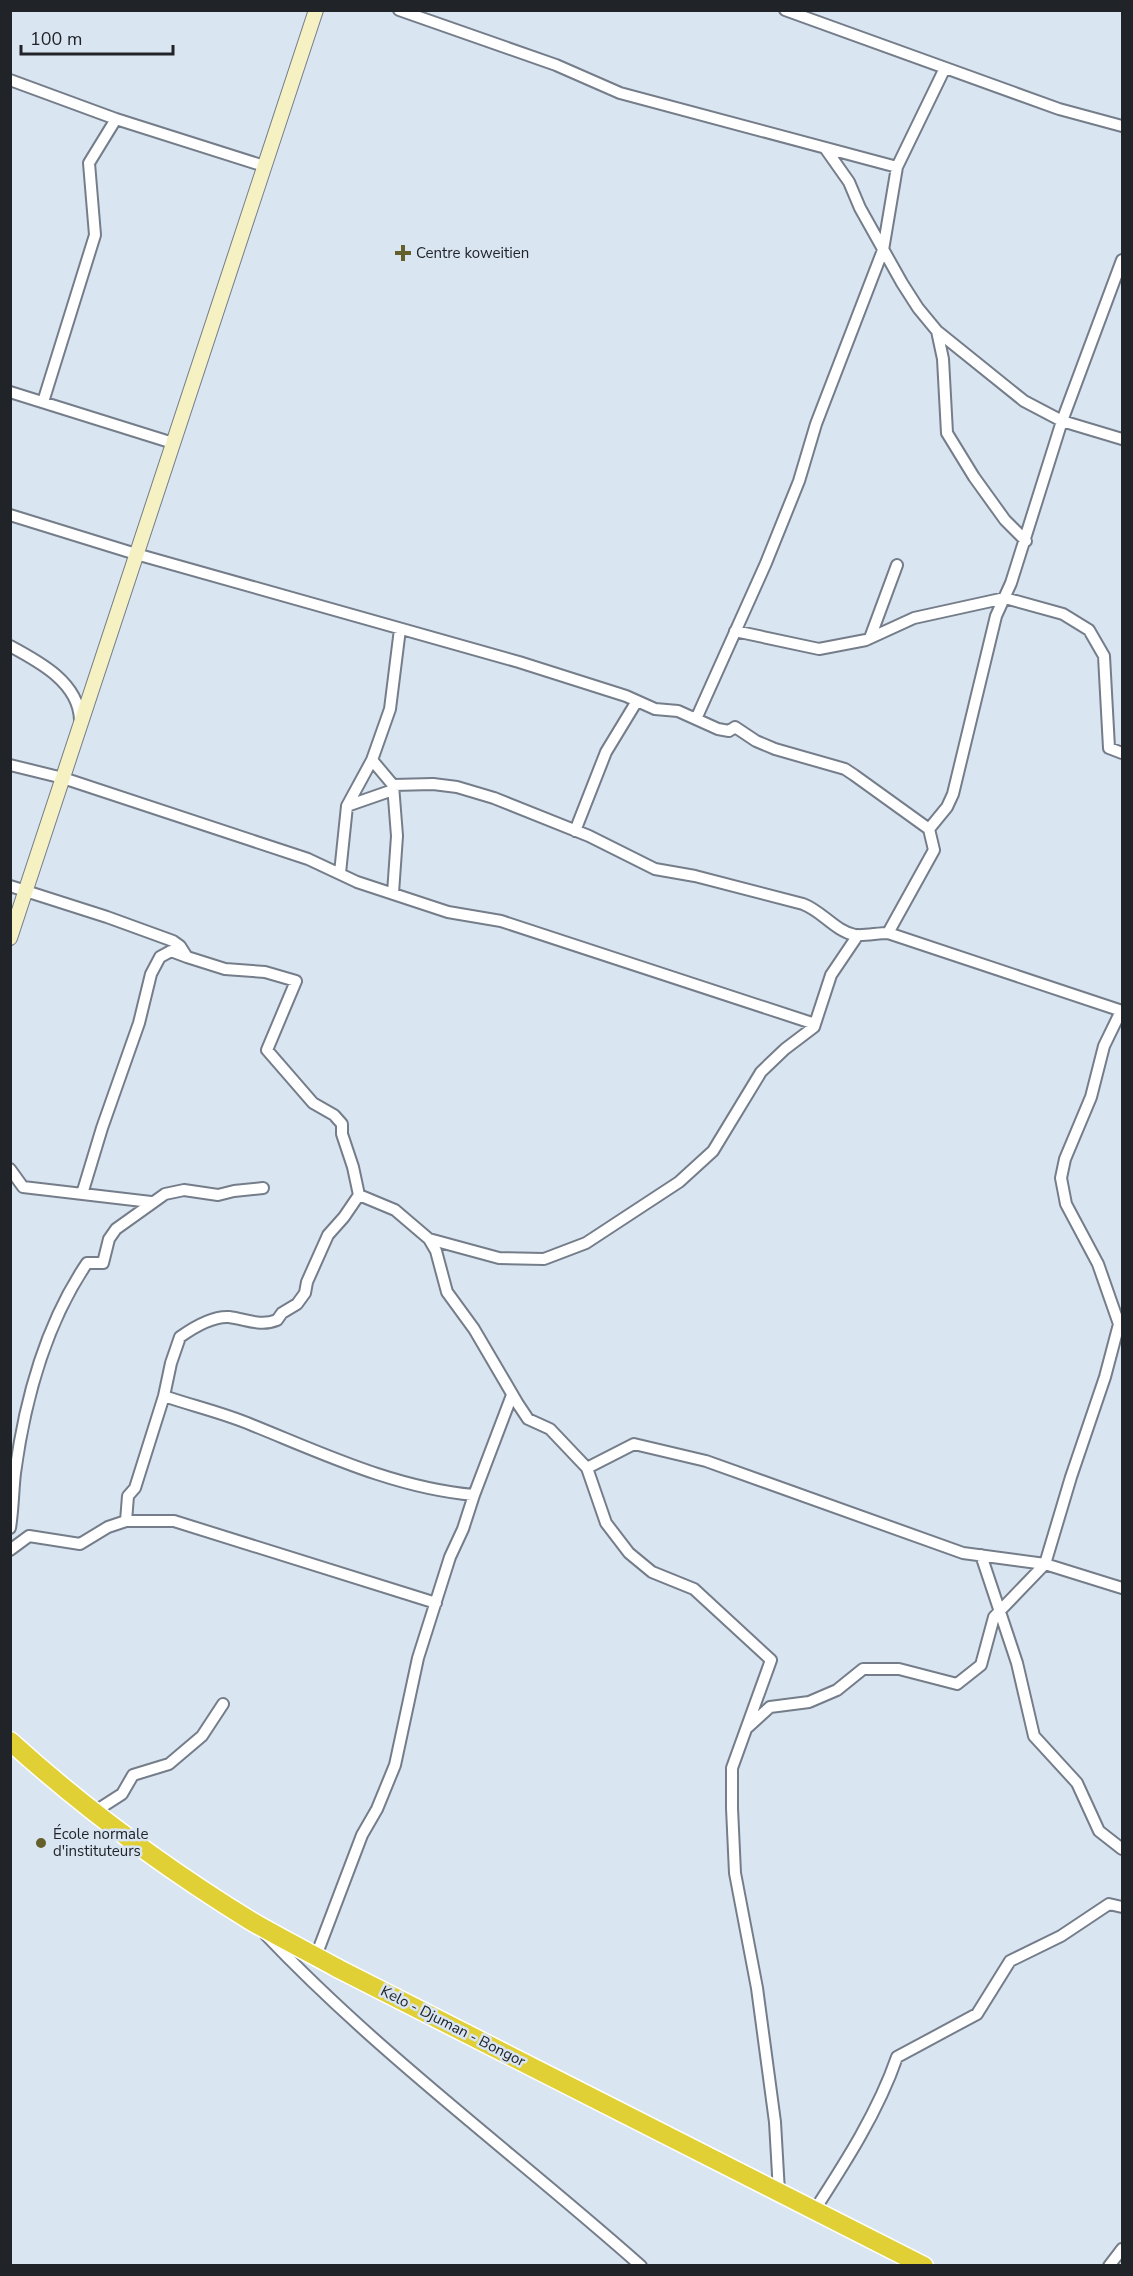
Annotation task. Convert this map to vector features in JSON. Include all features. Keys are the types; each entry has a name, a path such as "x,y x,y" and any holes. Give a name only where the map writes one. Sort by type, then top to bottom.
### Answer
{"highway":[{"name":"Kelo - Djuman - Bongor","path":"10,1741 94,1812 194,1884 253,1922 814,2211 924,2265"}],"street":[{"path":"10,938 316,10"},
{"path":"399,10 556,65 620,93 897,167"},
{"path":"785,10 1059,109 1122,126"},
{"path":"696,719 799,482 816,424 883,250 897,167 945,68"},
{"path":"10,80 116,119 264,166"},
{"path":"43,402 95,235 88,163 116,119"},
{"path":"825,148 849,182 883,250 918,308 938,332 1024,401 1062,421 1122,439"},
{"path":"928,829 947,807 953,794 996,616 1026,541 1062,421 1122,260"},
{"path":"938,332 943,359 947,433 974,477 1005,520 1026,541"},
{"path":"10,392 173,443"},
{"path":"10,515 136,554 568,677 655,709 678,711 718,729 729,730 735,727 756,741 775,749 845,769 928,829 934,850 888,933"},
{"path":"870,638 897,565"},
{"path":"735,631 819,650 870,638 914,618 1005,598 1063,614 1089,630 1104,656 1109,748 1122,753"},
{"path":"340,873 347,806 372,760 390,709 400,629"},
{"path":"10,646 37,660 57,675 80,707 80,726"},
{"path":"575,831 606,752 637,701"},
{"path":"372,760 393,788 397,836 393,893"},
{"path":"10,765 63,778 308,860 357,882 448,912 501,921 815,1024"},
{"path":"347,806 393,788 433,784 457,787 494,798 575,831 655,869 695,876 803,904 824,915 843,931 858,935 888,933 1122,1011 1104,1047 1091,1097 1065,1159 1061,1178 1066,1204 1098,1264 1119,1324 1105,1377 1071,1477 1045,1564 994,1617 981,1665 957,1684 899,1669 863,1669 837,1690 809,1702 770,1707 747,1727"},
{"path":"10,886 173,941 180,946 187,957"},
{"path":"429,1239 499,1257 544,1258 586,1243 679,1182 713,1151 761,1072 785,1049 814,1027 831,975 858,935"},
{"path":"82,1194 102,1128 139,1023 151,974 160,957 171,951 225,969 265,972 296,981 267,1050 313,1103 334,1115 342,1124 342,1134 359,1195 328,1235 307,1282 305,1293 297,1304 272,1322 256,1323 230,1317 216,1318 180,1337 135,1488 128,1496 126,1521"},
{"path":"10,1169 23,1187 151,1202"},
{"path":"10,1528 15,1475 29,1398 38,1364 63,1307 87,1263 103,1263 109,1239 116,1229 151,1202 174,1190 218,1195 263,1188"},
{"path":"359,1195 395,1210 429,1239 436,1251 447,1292 474,1329 512,1395 528,1419 550,1429 587,1468 606,1523 629,1553 652,1572 694,1589 771,1660 732,1768 732,1808 735,1873 757,1988 775,2122 779,2192"},
{"path":"316,1956 362,1835 377,1809 395,1765 418,1658 450,1557 463,1529 512,1395"},
{"path":"164,1396 250,1424 338,1462 422,1486 474,1495"},
{"path":"587,1468 634,1444 706,1461 963,1553 1045,1564 1122,1588"},
{"path":"10,1550 29,1536 80,1544 108,1527 126,1521 174,1521 436,1602"},
{"path":"981,1555 1017,1663 1034,1736 1077,1783 1099,1831 1122,1850"},
{"path":"94,1812 122,1794 133,1775 170,1764 202,1736 223,1704"},
{"path":"814,2211 837,2176 888,2083 897,2057 977,2014 1010,1961 1061,1936 1109,1904 1122,1907"},
{"path":"253,1922 335,2006 641,2265"},
{"path":"1109,2265 1122,2249"}],"place":[{"name":"Centre koweitien","path":"403,253"},
{"name":"École normale d'instituteurs","path":"41,1843"}]}
